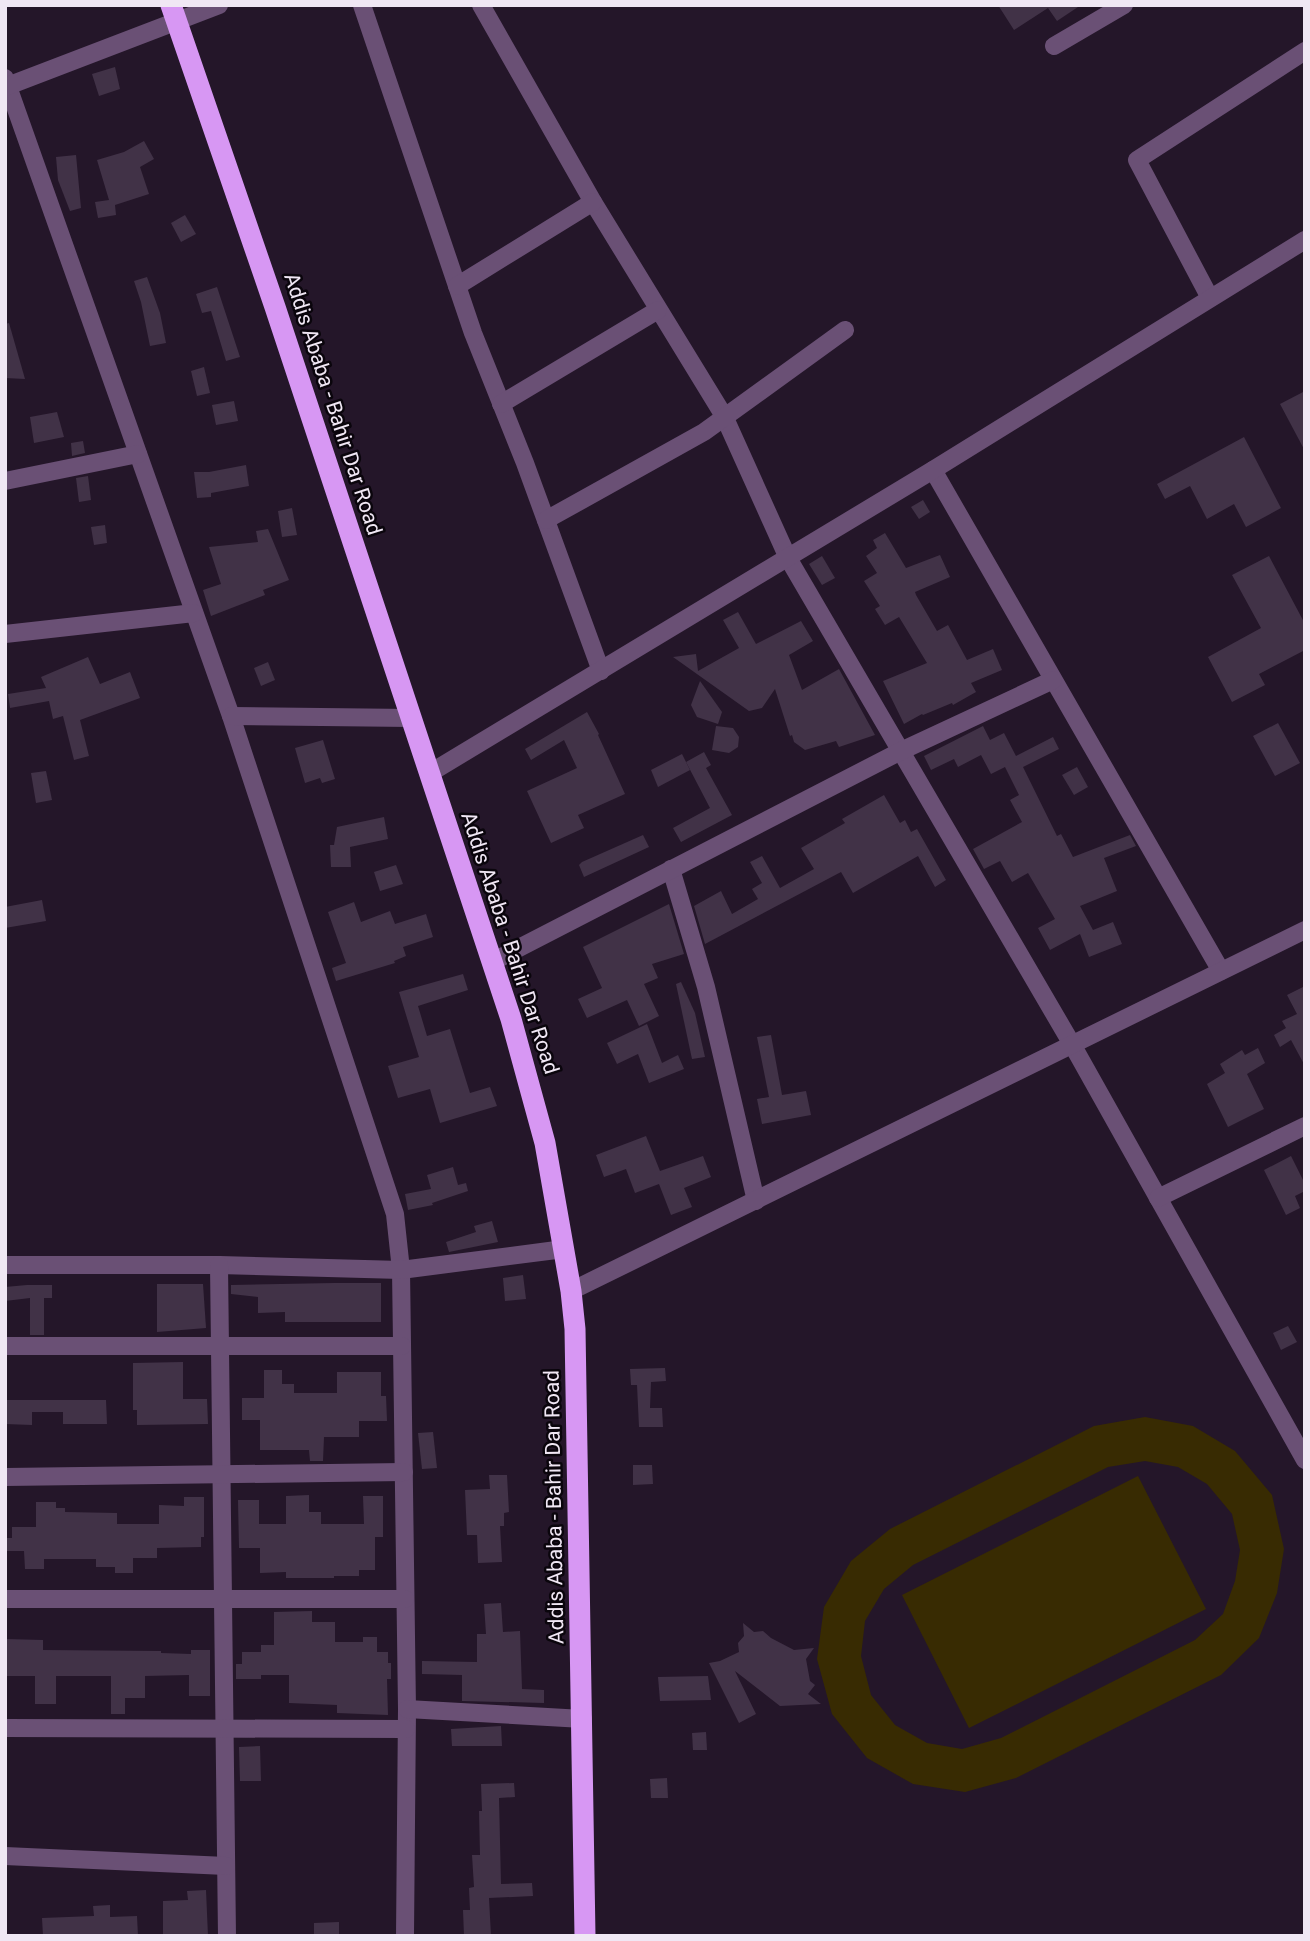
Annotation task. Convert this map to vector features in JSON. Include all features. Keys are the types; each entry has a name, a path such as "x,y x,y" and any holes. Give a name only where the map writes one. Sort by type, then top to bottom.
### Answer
{"highway":[{"name":"Addis Ababa - Bahir Dar Road","path":"174,14 275,307 511,1019 545,1143 571,1291 575,1329 585,1936"}],"street":[{"path":"219,5 174,14 6,84 231,716 395,1214 401,1270 404,1472 407,1709 405,1936"},
{"path":"362,5 473,333 601,671"},
{"path":"481,5 593,202 724,416 788,558 1073,1046 1305,1460"},
{"path":"1054,47 1124,5"},
{"path":"1210,298 1137,160 1305,51"},
{"path":"457,286 593,202"},
{"path":"430,773 933,470 1305,240"},
{"path":"501,404 658,310"},
{"path":"546,520 704,432 845,330"},
{"path":"5,481 138,454"},
{"path":"933,470 1222,971"},
{"path":"5,634 194,613"},
{"path":"492,962 901,751 1053,680"},
{"path":"231,716 411,718"},
{"path":"671,869 706,987 756,1201"},
{"path":"571,1291 1305,930"},
{"path":"1158,1198 1305,1126"},
{"path":"5,1265 219,1265 401,1270 564,1249"},
{"path":"219,1265 227,1936"},
{"path":"5,1346 402,1346"},
{"path":"5,1477 404,1472"},
{"path":"5,1599 405,1599"},
{"path":"407,1709 583,1719"},
{"path":"5,1728 406,1729"},
{"path":"5,1856 226,1866"}],"shaded area":[{"path":"1145,1417 1193,1426 1235,1451 1272,1495 1284,1549 1277,1593 1259,1638 1221,1675 1016,1778 965,1792 913,1784 867,1758 832,1714 817,1659 824,1607 851,1561 890,1529 1094,1426","holes":["1145,1461 1178,1467 1207,1484 1232,1514 1240,1550 1235,1581 1223,1614 1195,1640 1001,1738 962,1749 927,1743 895,1725 871,1695 861,1656 865,1621 884,1589 913,1565 1108,1467"]},
{"path":"1138,1476 1206,1609 969,1728 902,1595"}],"building":[{"path":"998,5 1081,5 1057,21 1048,8 1014,30"},
{"path":"115,67 120,89 99,96 92,74"},
{"path":"144,141 154,159 140,167 149,194 115,205 116,215 98,218 95,202 109,200 97,160 124,152"},
{"path":"76,155 81,208 70,211 58,180 56,157"},
{"path":"185,215 196,234 181,242 171,223"},
{"path":"147,277 160,313 166,343 150,346 134,281"},
{"path":"217,287 240,357 226,361 211,311 202,313 196,294"},
{"path":"9,323 25,379 5,378 5,324"},
{"path":"204,367 210,393 197,396 191,371"},
{"path":"1305,391 1305,451 1280,404"},
{"path":"234,401 238,421 216,425 212,405"},
{"path":"57,412 64,437 34,443 30,417"},
{"path":"1244,437 1281,508 1246,527 1234,504 1207,519 1190,486 1165,499 1157,484"},
{"path":"83,441 85,453 72,456 71,443"},
{"path":"246,465 249,486 211,493 211,497 197,498 194,472"},
{"path":"88,476 91,500 79,502 76,478"},
{"path":"923,500 930,512 919,519 911,507"},
{"path":"292,508 297,535 282,537 278,511"},
{"path":"105,525 107,543 94,545 91,527"},
{"path":"268,529 289,580 263,590 265,595 211,616 203,590 221,584 209,547 258,542 256,531"},
{"path":"885,533 906,568 940,555 950,577 915,592 916,595 937,631 948,625 967,660 993,649 1002,670 971,683 976,692 953,705 952,703 922,714 904,724 883,681 927,663 899,617 885,625 875,609 880,606 864,581 877,573 866,556 877,548 873,540"},
{"path":"822,556 835,578 822,585 809,564"},
{"path":"1269,556 1305,624 1305,650 1259,674 1265,685 1232,702 1208,657 1261,628 1232,575"},
{"path":"738,612 756,644 801,621 813,641 789,655 802,690 839,669 875,735 839,747 836,741 805,750 790,736 775,689 762,708 749,711 673,657 696,654 698,671 739,648 723,620"},
{"path":"88,657 100,684 130,672 140,698 80,720 89,756 74,760 63,716 53,719 49,701 10,708 8,694 46,688 41,677"},
{"path":"268,662 275,680 261,686 254,668"},
{"path":"700,681 722,712 718,724 697,717 691,705"},
{"path":"587,712 625,794 578,815 584,828 551,843 527,791 577,768 564,740 531,760 525,749"},
{"path":"1278,723 1300,763 1275,776 1253,736"},
{"path":"716,726 733,728 739,737 738,747 729,753 712,750"},
{"path":"983,726 990,740 1004,733 1016,756 1053,737 1059,749 1023,767 1057,836 1061,834 1073,857 1130,835 1136,846 1104,858 1117,891 1080,906 1093,930 1113,922 1122,944 1089,957 1080,934 1050,950 1038,928 1055,919 1028,873 1012,882 1000,861 984,869 973,849 1022,822 1010,800 1019,795 1005,767 991,774 981,755 958,767 954,759 931,770 924,756"},
{"path":"323,740 335,779 322,783 320,778 305,783 295,748"},
{"path":"704,752 711,765 706,768 732,815 681,842 673,828 710,808 686,762"},
{"path":"682,754 690,770 658,787 651,770"},
{"path":"1077,767 1088,787 1074,795 1062,775"},
{"path":"46,771 52,800 36,803 31,773"},
{"path":"884,795 900,823 905,820 911,832 917,829 946,880 935,887 918,856 853,893 841,872 705,944 694,906 721,891 732,914 758,899 752,889 762,883 750,862 762,856 780,888 814,869 801,848 845,823 842,819"},
{"path":"384,817 388,839 350,847 351,867 331,867 330,845 334,845 337,827"},
{"path":"643,835 649,847 584,877 579,865 582,862"},
{"path":"396,865 403,884 380,891 374,872"},
{"path":"42,900 46,921 5,928 5,907"},
{"path":"354,902 361,922 390,911 395,924 426,914 433,937 403,947 406,956 394,961 395,963 336,981 332,968 346,963 328,912"},
{"path":"669,904 684,954 652,964 658,978 644,984 659,1016 639,1026 627,1000 587,1018 578,999 602,988 583,947"},
{"path":"463,974 468,990 418,1006 427,1036 450,1029 470,1093 490,1087 497,1106 440,1123 430,1089 398,1098 388,1066 419,1057 399,992"},
{"path":"681,982 695,1013 705,1057 692,1059 676,984"},
{"path":"1305,986 1305,1066 1291,1040 1280,1047 1274,1035 1286,1028 1282,1021 1297,1014 1287,995"},
{"path":"647,1024 662,1063 678,1055 684,1069 649,1083 638,1054 617,1064 607,1043"},
{"path":"771,1035 782,1095 806,1091 811,1115 762,1124 757,1099 769,1097 757,1037"},
{"path":"1258,1048 1265,1063 1247,1074 1264,1109 1228,1127 1207,1084 1225,1073 1220,1064 1242,1050 1245,1055"},
{"path":"646,1136 660,1171 703,1156 711,1177 684,1188 692,1207 671,1215 659,1184 635,1193 626,1169 604,1177 596,1155"},
{"path":"1291,1156 1305,1184 1305,1191 1295,1196 1300,1208 1286,1215 1264,1170"},
{"path":"453,1167 458,1185 466,1183 468,1191 432,1203 433,1205 408,1210 405,1194 431,1189 427,1175"},
{"path":"492,1221 498,1242 449,1252 446,1242 476,1232 474,1226"},
{"path":"523,1275 526,1299 505,1301 503,1278"},
{"path":"381,1283 381,1322 285,1322 285,1312 258,1313 258,1297 231,1294 231,1285"},
{"path":"157,1284 203,1284 206,1328 157,1332"},
{"path":"52,1285 52,1298 44,1298 44,1335 30,1335 30,1298 5,1301 5,1287"},
{"path":"1288,1326 1297,1342 1281,1350 1273,1333"},
{"path":"183,1362 183,1399 207,1399 208,1424 137,1425 137,1410 133,1410 133,1363"},
{"path":"665,1368 666,1381 651,1382 650,1408 662,1408 663,1427 639,1427 637,1385 631,1385 630,1369"},
{"path":"264,1370 282,1370 282,1384 294,1384 294,1393 337,1393 337,1372 381,1372 381,1396 386,1396 387,1421 359,1421 359,1437 324,1437 323,1461 310,1461 309,1450 260,1450 260,1420 242,1420 242,1398 264,1398"},
{"path":"5,1400 106,1400 107,1424 63,1424 63,1412 32,1412 32,1425 5,1424"},
{"path":"433,1432 437,1468 422,1469 418,1433"},
{"path":"633,1465 652,1465 653,1484 633,1485"},
{"path":"489,1475 507,1475 509,1512 504,1513 504,1526 500,1526 502,1562 478,1563 477,1535 467,1535 465,1490 490,1489"},
{"path":"309,1495 309,1512 321,1512 321,1524 364,1524 363,1496 383,1496 383,1537 375,1537 375,1570 359,1570 359,1576 334,1578 286,1578 286,1572 260,1573 260,1548 239,1548 238,1500 259,1500 259,1524 286,1524 286,1496"},
{"path":"184,1497 204,1497 204,1537 201,1537 201,1547 157,1548 157,1558 133,1558 133,1573 115,1573 115,1567 96,1567 96,1559 44,1559 44,1569 25,1569 24,1551 7,1551 7,1538 12,1538 12,1527 36,1527 36,1502 56,1502 56,1508 65,1508 65,1512 117,1513 117,1524 159,1524 159,1505 184,1506"},
{"path":"501,1603 503,1632 520,1631 522,1689 544,1690 544,1703 462,1701 462,1675 422,1674 422,1661 477,1662 477,1634 486,1634 484,1604"},
{"path":"312,1611 312,1622 335,1622 335,1642 363,1642 363,1637 377,1637 377,1652 388,1652 391,1679 387,1679 388,1715 337,1713 337,1705 289,1703 289,1675 261,1675 261,1679 236,1679 236,1664 242,1664 242,1652 261,1652 261,1645 274,1645 274,1612"},
{"path":"743,1623 754,1632 763,1631 794,1650 814,1648 806,1659 810,1681 815,1685 808,1694 821,1704 780,1706 735,1671 756,1714 739,1723 709,1663 739,1652 738,1643 744,1636"},
{"path":"5,1639 43,1640 43,1650 161,1651 191,1654 191,1650 210,1650 210,1696 189,1696 189,1675 145,1676 145,1698 125,1698 125,1714 111,1714 111,1676 56,1676 56,1704 35,1704 35,1676 5,1676"},
{"path":"708,1676 711,1700 660,1701 658,1677"},
{"path":"501,1726 502,1746 452,1746 451,1729"},
{"path":"706,1732 707,1750 693,1750 692,1733"},
{"path":"260,1746 261,1781 240,1781 239,1747"},
{"path":"667,1778 668,1798 651,1798 650,1779"},
{"path":"514,1783 515,1797 499,1798 501,1884 532,1883 533,1896 489,1898 491,1936 464,1936 463,1910 470,1910 469,1888 474,1887 472,1855 480,1855 481,1784"},
{"path":"206,1890 208,1936 163,1936 163,1901 188,1900 187,1891"},
{"path":"110,1905 110,1917 137,1916 138,1936 43,1936 42,1918 94,1916 93,1906"},
{"path":"339,1922 339,1936 314,1936 314,1923"}]}
